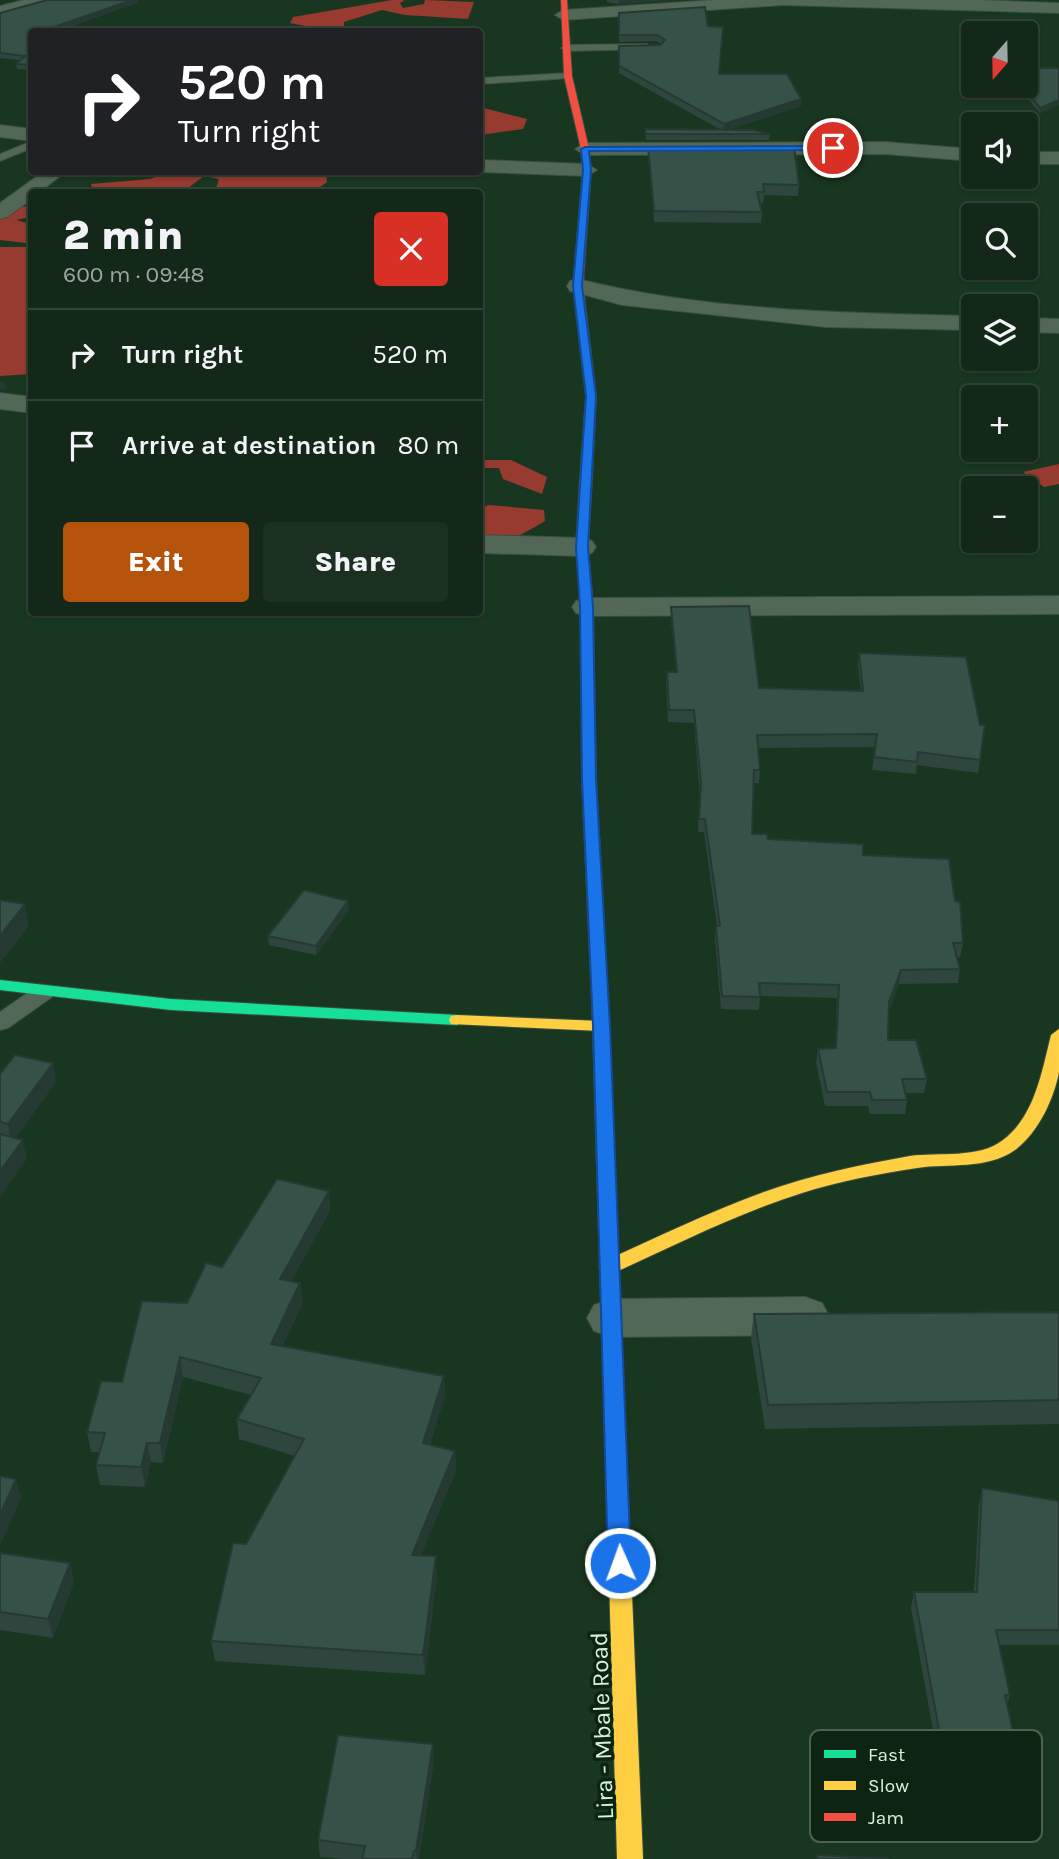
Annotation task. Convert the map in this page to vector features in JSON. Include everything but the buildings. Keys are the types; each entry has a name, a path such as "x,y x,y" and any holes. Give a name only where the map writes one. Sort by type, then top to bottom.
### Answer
{"main road":[{"name":"Lira - Mbale Road","path":"564,8 568,76 585,149 587,170 578,286 591,396 582,547 587,607 589,779 601,1026 630,1859"},
{"path":"0,985 44,992 209,1008 311,1015 461,1018 601,1026"},
{"path":"610,1267 783,1192 862,1172 933,1159 982,1156 1005,1149 1022,1132 1038,1101 1054,1060 1059,1035"}],"street":[{"path":"0,11 42,0"},
{"path":"564,8 783,0 928,2 1059,8"},
{"path":"0,131 28,134"},
{"path":"585,149 885,148 961,154"},
{"path":"1038,158 1059,158"},
{"path":"483,166 587,170"},
{"path":"32,189 51,175"},
{"path":"0,213 28,192"},
{"path":"578,286 622,298 826,320 961,323"},
{"path":"1038,325 1059,326"},
{"path":"0,401 28,404"},
{"path":"483,544 582,547"},
{"path":"587,607 1059,605"},
{"path":"611,1318 846,1316"}],"lane":[{"path":"566,48 657,47"},
{"path":"483,81 568,76"},
{"path":"0,158 28,146"},
{"path":"0,1023 44,992"}],"shaded area":[{"path":"392,0 405,0 400,3 403,8 424,4 425,0 474,2 468,19 405,15 382,10 344,22 344,26 358,28 315,28 290,23 293,17"},
{"path":"483,108 527,119 523,129 483,135"},
{"path":"160,175 326,175 327,182 317,189 216,189 219,179 204,176 188,189 92,189 91,184 150,179"},
{"path":"4,205 28,207 28,218 16,220 28,223 28,242 0,240 0,208"},
{"path":"0,247 28,247 28,374 0,376"},
{"path":"483,460 511,460 547,477 542,494 503,479 499,468 483,468"},
{"path":"1059,464 1059,484 1044,487 1038,483 1038,476 1029,476 1023,472"},
{"path":"483,506 544,510 545,521 514,537 489,539 483,536"}],"traffic: fast":[{"path":"0,985 171,1005 457,1020"}],"traffic: slow":[{"path":"586,479 582,547 587,607 589,779 600,1002"},
{"path":"457,1020 601,1026"},
{"path":"609,1267 725,1215 811,1183 890,1166 978,1157 999,1151 1020,1135 1037,1109 1059,1035"},
{"path":"614,1401 630,1859"}],"traffic: jam":[{"path":"564,0 568,76 585,149 587,170 578,286 591,396 586,479"},
{"path":"600,1002 614,1401"}],"route":[{"path":"620,1563 601,1026 589,779 587,607 582,547 591,396 578,286 587,170 585,149 833,148"}]}
